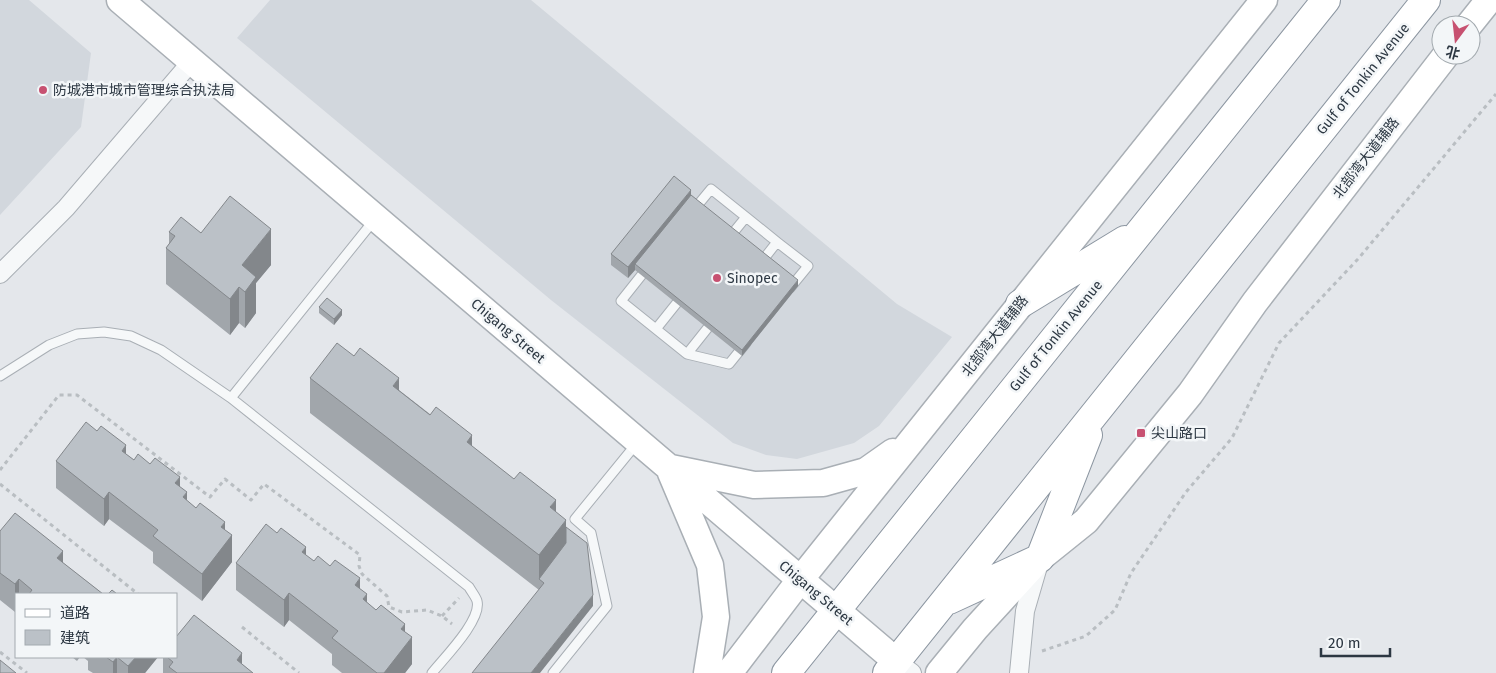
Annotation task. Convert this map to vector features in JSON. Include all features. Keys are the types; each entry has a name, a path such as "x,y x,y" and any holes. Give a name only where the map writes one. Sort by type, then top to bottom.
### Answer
{"highway":[{"name":"Gulf of Tonkin Avenue","path":"784,671 836,610 1326,0"},
{"name":"Gulf of Tonkin Avenue","path":"898,669 943,603 1426,0"},
{"path":"1020,304 1141,230"},
{"path":"943,603 1040,558 1097,410"}],"main road":[{"name":"Chigang Street","path":"120,0 836,610 898,669"},
{"name":"北部湾大道辅路","path":"729,673 800,580 1264,0"},
{"path":"1477,15 1489,0"},
{"name":"北部湾大道辅路","path":"940,673 975,629 1040,558 1086,521 1190,394 1255,302 1438,65"},
{"path":"668,468 754,485 823,483 866,471 913,439"},
{"path":"668,468 710,565 716,617 707,673"}],"street":[{"path":"0,274 66,208 192,61"},
{"path":"1019,673 1025,611 1040,558"}],"lane":[{"path":"687,219 711,189 808,266 784,296"},
{"path":"722,247 746,217"},
{"path":"232,398 376,218"},
{"path":"753,272 777,242"},
{"path":"657,256 621,301 687,354 730,364 754,334"},
{"path":"656,329 692,284"},
{"path":"687,354 723,309"},
{"path":"0,376 49,345 77,334 104,332 131,336 161,350 232,398 469,587 477,601 472,624 432,673"},
{"path":"557,672 607,606 591,533 575,519 638,442"}],"path":[{"path":"1041,651 1086,636 1115,610 1131,573 1186,492 1232,438 1279,343 1358,259 1496,94"},
{"path":"0,470 59,395 77,395 210,497 225,479 251,500 264,484 360,555 359,566 362,574 386,596 389,607 402,612 427,610 442,616 464,633"},
{"path":"0,484 137,593"},
{"path":"442,616 469,587"},
{"path":"242,627 299,673"},
{"path":"0,652 27,673"}],"shaded area":[{"name":"防城港市城市管理综合执法局","path":"0,0 29,0 91,53 81,127 0,215"},
{"path":"270,0 531,0 897,304 952,337 879,426 854,443 797,459 766,455 733,443 551,300 237,38"}],"building":[{"path":"674,176 691,190 628,267 611,254"},
{"name":"Sinopec","path":"691,195 798,280 742,350 635,264"},
{"path":"230,196 271,229 242,265 256,277 245,292 239,287 230,299 166,248 175,236 169,232 181,217 201,233"},
{"path":"327,298 342,310 334,319 319,307"},
{"path":"337,343 354,356 360,348 399,378 393,386 430,415 436,407 472,435 467,442 514,479 520,472 556,500 550,507 566,520 539,555 310,378"},
{"path":"86,422 97,431 101,426 126,445 122,451 134,460 138,454 150,464 155,458 180,477 175,483 187,492 183,497 196,508 200,503 225,522 221,527 232,535 202,574 153,536 158,530 109,492 104,499 56,461"},
{"path":"15,513 63,551 57,558 102,593 30,593 32,590 19,579 15,584 0,573 0,531"},
{"path":"266,524 277,533 281,528 306,547 302,552 314,561 318,556 330,566 335,560 360,578 355,585 367,594 363,599 376,610 381,605 405,624 401,629 412,637 384,673 377,673 332,638 338,631 289,593 284,600 236,563"},
{"path":"566,527 587,543 593,595 531,673 472,673 544,583 539,579 566,543"},
{"path":"194,615 242,653 237,660 253,673 177,673 169,667 173,662 168,658 178,658 178,635"},
{"path":"107,658 116,658 113,662"},
{"path":"118,658 135,658 128,666"},
{"path":"0,660 16,673 0,673"}],"place":[{"name":"防城港市城市管理综合执法局","path":"43,90"},
{"name":"Sinopec","path":"717,278"},
{"name":"尖山路口","path":"1141,433"}]}
